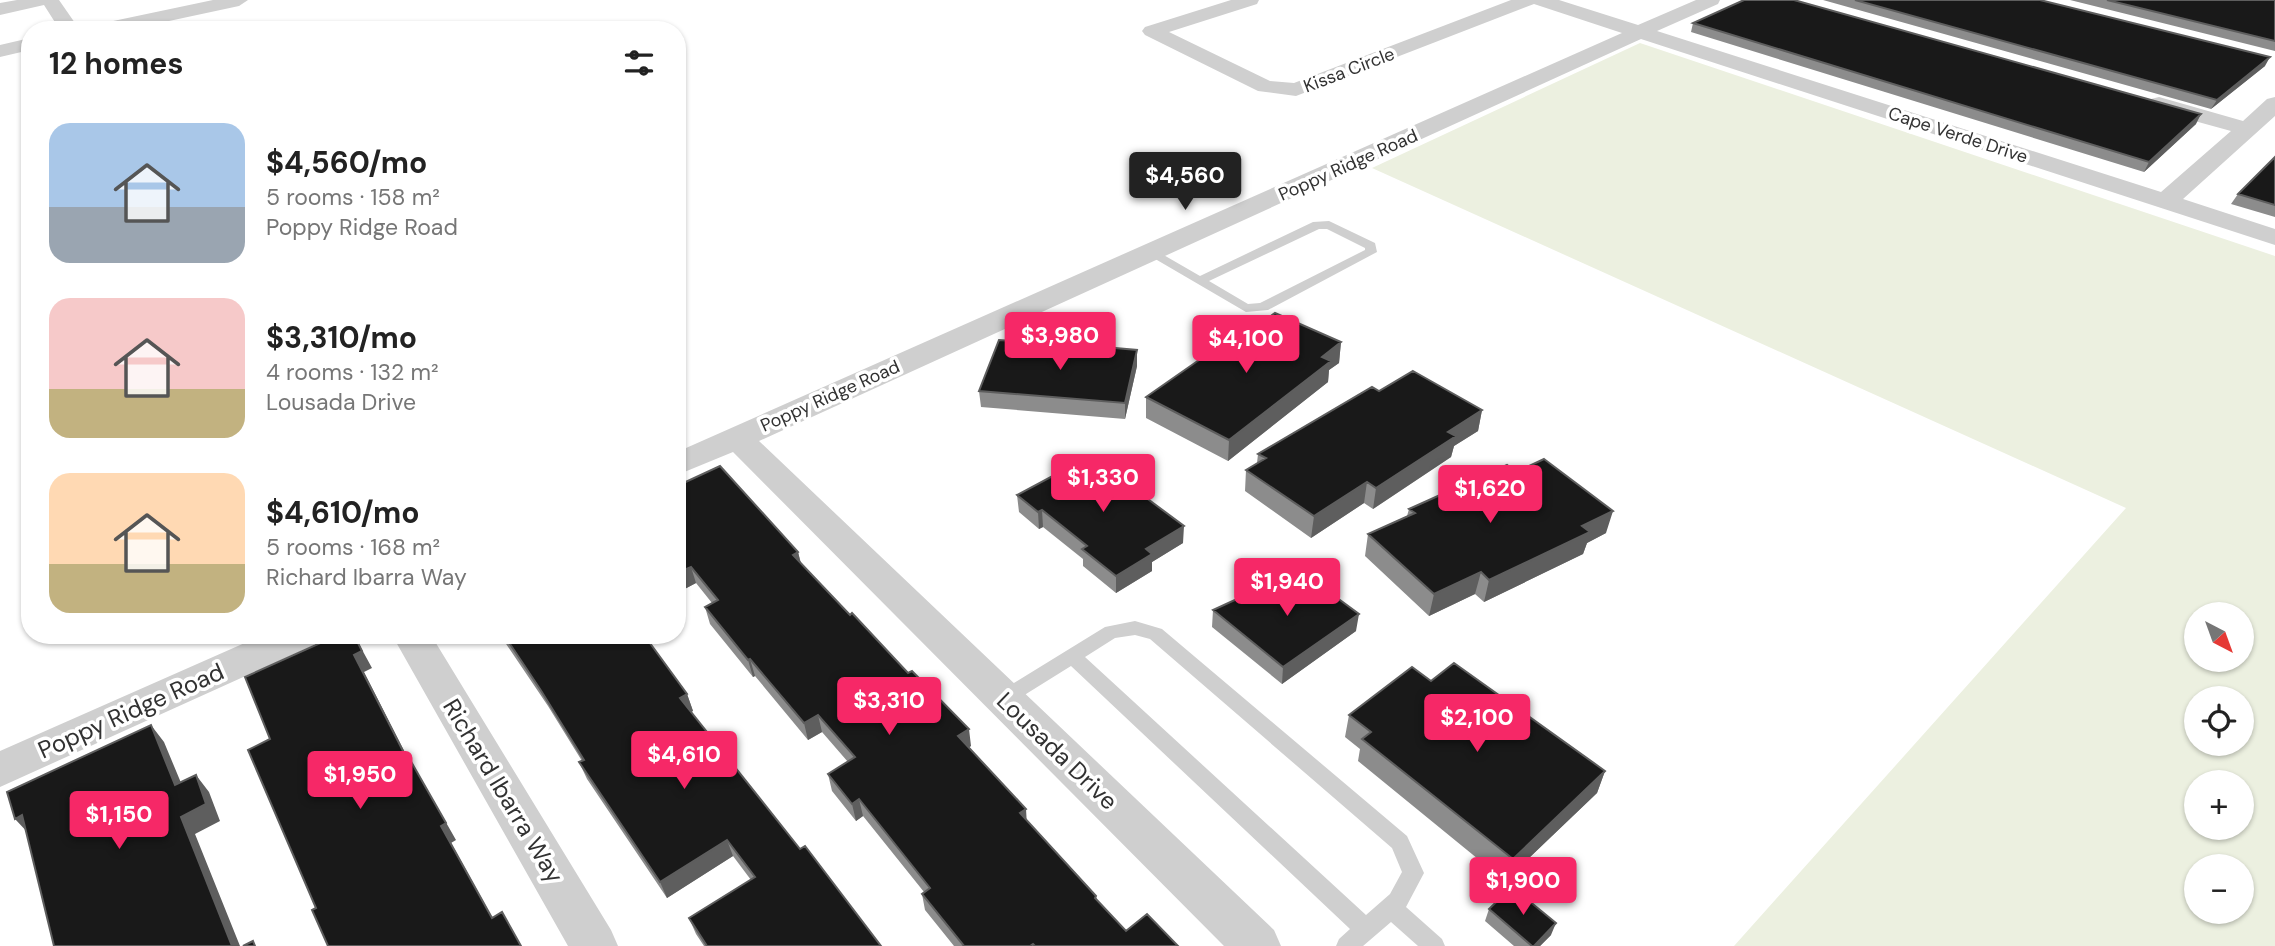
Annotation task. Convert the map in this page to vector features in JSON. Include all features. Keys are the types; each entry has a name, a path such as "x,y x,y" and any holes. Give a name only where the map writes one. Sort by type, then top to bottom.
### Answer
{"street":[{"path":"0,9 44,0"},
{"path":"50,0 64,21"},
{"path":"141,21 239,0"},
{"name":"Kissa Circle","path":"1250,0 1152,32 1265,87 1296,90 1528,0"},
{"name":"Cape Verde Drive","path":"1541,0 2275,237"},
{"name":"Poppy Ridge Road","path":"686,461 1711,0"},
{"path":"0,51 21,46"},
{"path":"2134,97 2247,129"},
{"path":"2166,201 2275,104"},
{"name":"Lousada Drive","path":"737,438 1257,946"},
{"name":"Poppy Ridge Road","path":"0,770 280,644"},
{"name":"Richard Ibarra Way","path":"416,644 594,946"}],"lane":[{"path":"1151,253 1247,308 1263,307 1371,252 1371,246 1329,225 1317,225 1200,281"},
{"path":"1003,699 1111,632 1135,628 1156,634 1400,842 1413,873 1398,901 1347,946"},
{"path":"1072,656 1366,929"},
{"path":"1391,908 1434,946"}],"green space":[{"path":"1640,43 2275,256 2275,946 1734,946 2126,508 1372,168"}],"building":[{"path":"1744,0 1794,0 2201,114 2149,162 1693,23"},
{"path":"1855,0 2040,0 2270,57 2217,100"},
{"path":"2107,0 2275,0 2275,41"},
{"path":"2275,157 2275,205 2238,194"},
{"path":"1275,313 1341,342 1322,357 1331,361 1229,440 1146,397 1252,323 1258,325"},
{"path":"999,340 1037,343 1035,348 1092,352 1093,346 1137,350 1125,403 979,391"},
{"path":"1413,371 1482,410 1448,432 1456,436 1376,488 1367,482 1314,516 1246,470 1266,458 1258,454 1372,387 1379,391"},
{"path":"1090,456 1184,526 1146,549 1152,554 1116,576 1082,549 1087,546 1042,510 1038,512 1017,495"},
{"path":"1544,459 1613,511 1582,526 1590,532 1489,580 1481,572 1434,594 1368,534 1415,513 1409,509 1507,465 1516,472"},
{"path":"720,466 798,552 793,555 908,673 912,671 969,729 958,736 1026,809 1020,813 1126,931 1147,914 1178,946 964,946 922,894 930,888 859,799 852,804 828,774 855,757 818,715 804,723 705,607 718,600 691,567 686,569 686,482"},
{"path":"1287,576 1304,588 1314,581 1359,614 1283,667 1213,610"},
{"path":"318,644 358,644 362,651 354,655 407,759 409,758 446,823 441,826 492,918 502,912 521,946 328,946 312,910 316,908 248,750 270,739 245,677"},
{"path":"510,644 651,644 687,694 680,698 800,849 805,846 881,946 707,946 689,918 755,877 727,840 660,882 579,762 584,760"},
{"path":"1454,663 1605,771 1513,859 1362,739 1371,732 1349,715 1412,667 1431,681"},
{"path":"151,725 175,785 196,775 206,804 181,817 232,946 54,946 22,815 15,819 7,792"},
{"path":"1512,887 1556,923 1534,946 1489,909"}]}
